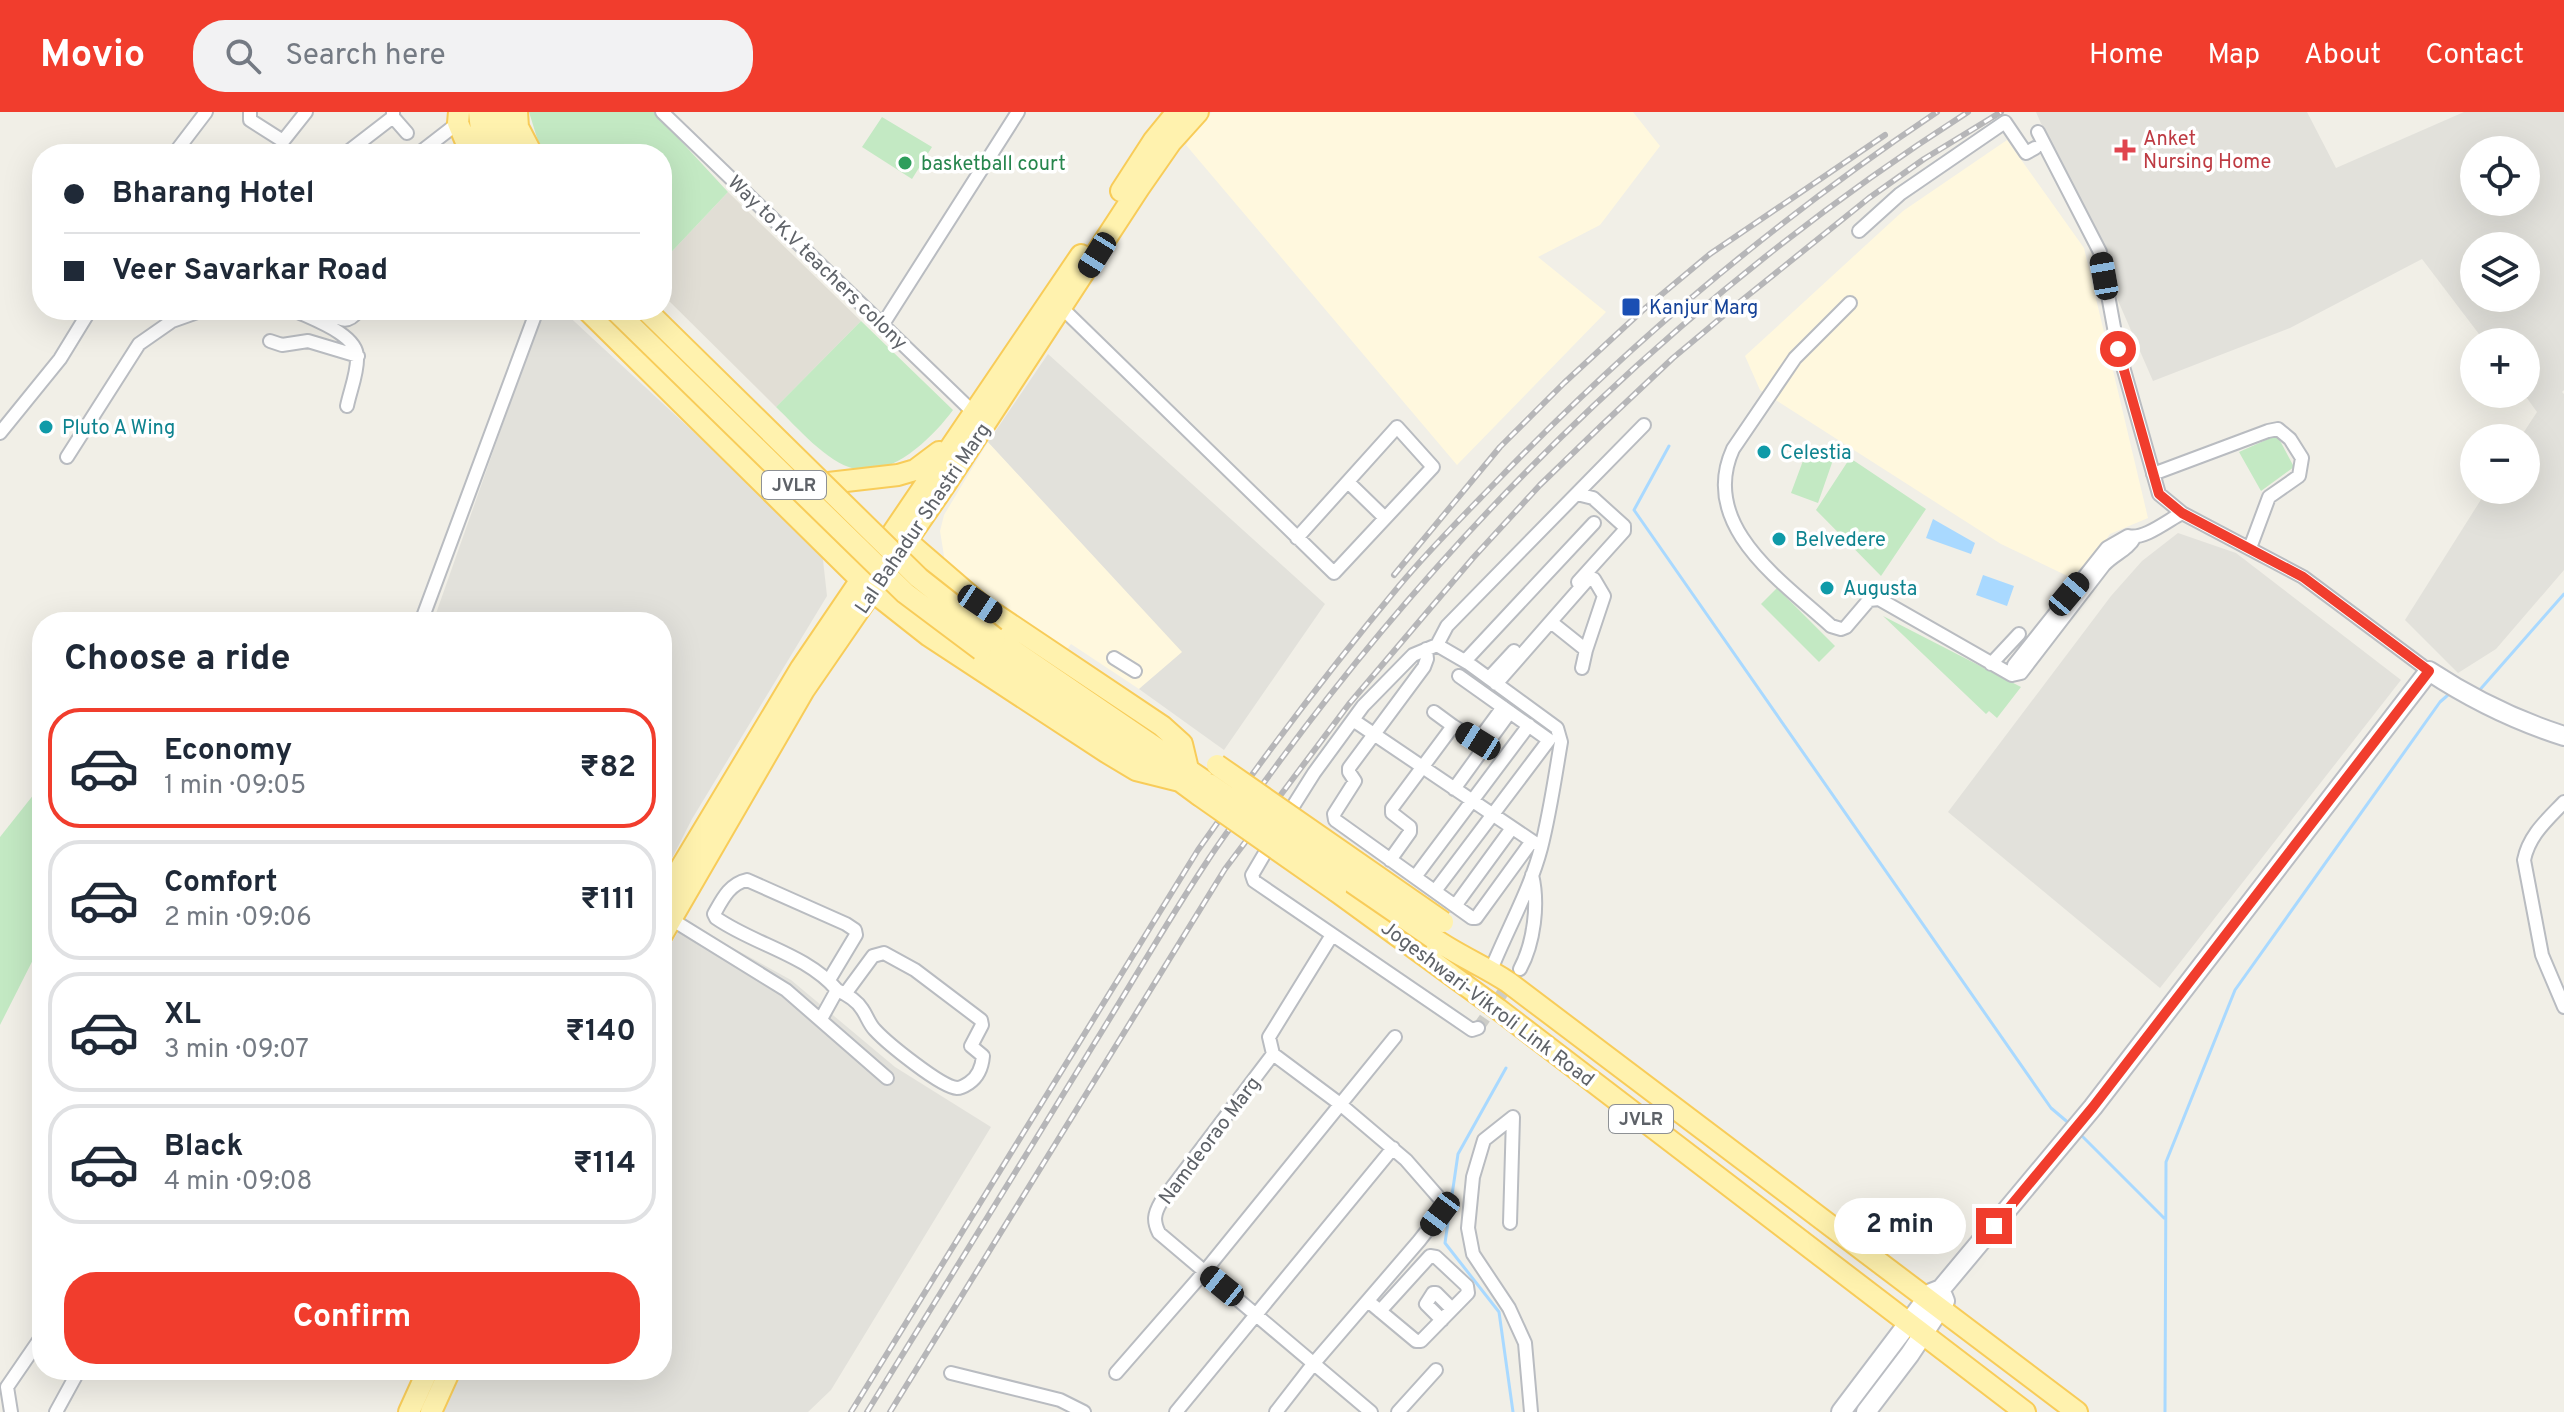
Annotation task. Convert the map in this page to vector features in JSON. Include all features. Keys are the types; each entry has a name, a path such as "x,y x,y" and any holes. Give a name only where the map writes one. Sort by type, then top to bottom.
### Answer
{"main road":[{"path":"479,112 481,130 489,144"},
{"path":"497,112 498,122 509,144"},
{"path":"517,112 518,127 527,144"},
{"name":"Lal Bahadur Shastri Marg","path":"898,539 953,440 1076,262 1154,140 1177,112"},
{"name":"Lal Bahadur Shastri Marg","path":"672,883 866,585 1062,308 1171,142 1198,112"},
{"path":"458,117 467,144"},
{"path":"597,320 866,585 929,636 1136,770 1184,775 1182,744 1162,726 980,604 898,539 862,533 674,346 663,320"},
{"name":"JVLR","path":"625,320 905,593 988,644 1204,788 1444,922 1481,966"},
{"name":"JVLR","path":"656,320 988,644"},
{"path":"811,485 898,475 915,470 953,440"},
{"name":"Lal Bahadur Shastri Marg","path":"672,916 798,686"},
{"name":"Jogeshwari-Vikroli Link Road","path":"1204,788 1333,896 1371,915 1498,1009 2025,1412"},
{"name":"Jogeshwari-Vikroli Link Road","path":"1481,966 1936,1298 2077,1412"},
{"path":"409,1412 423,1380"},
{"path":"431,1412 445,1380"}],"street":[{"path":"182,144 206,112"},
{"path":"250,112 250,120 279,144"},
{"path":"286,144 306,112"},
{"name":"Way to K.V teachers colony","path":"662,112 973,412"},
{"path":"883,324 1018,112"},
{"path":"357,144 393,114 407,133"},
{"path":"429,144 458,117"},
{"path":"1859,231 1900,194 2005,122 2026,153 2035,148"},
{"path":"2038,132 2100,252 2118,349 2159,494 2182,513 2303,577 2422,681 2450,685 2536,727 2564,736"},
{"path":"1850,303 1795,358 1733,449 1728,462 1726,486 1731,520 1752,553 1831,626 1846,627 1869,600 1879,599 2012,675 2021,673 2107,548 2182,513"},
{"path":"1062,308 1297,538 1334,573 1433,467 1397,427 1297,538"},
{"path":"0,433 60,359 84,320"},
{"path":"67,457 139,344 175,320"},
{"path":"313,320 346,337 358,356 347,406"},
{"path":"425,612 533,320"},
{"path":"270,341 282,345 308,341 358,356"},
{"path":"1444,922 1435,891 1335,820 1334,814 1355,781 1349,768 1424,667 1431,647 1447,626 1644,425"},
{"path":"2153,474 2278,429 2290,439 2302,458 2299,476 2269,497 2250,548"},
{"path":"1348,482 1385,518"},
{"path":"1493,681 1624,531 1624,526 1593,498 1577,494"},
{"path":"1465,661 1594,523"},
{"path":"1493,681 1589,578 1594,579 1604,596 1582,668"},
{"path":"1551,622 1586,650"},
{"path":"1991,664 2019,634"},
{"path":"1478,1028 1472,1030 1254,881 1252,875 1298,796 1363,706 1413,655 1431,647 1465,661 1493,681 1557,728 1561,742 1536,844 1532,875 1535,904 1528,954 1520,969"},
{"path":"1114,658 1135,671"},
{"path":"1435,891 1549,740 1459,676"},
{"path":"1866,1412 1936,1298 2093,1107 2422,681"},
{"path":"1454,789 1506,709"},
{"path":"1434,712 1481,744"},
{"path":"1353,720 1536,844"},
{"path":"1415,877 1529,725"},
{"path":"1390,860 1410,832 1410,827 1392,813 1392,808 1453,726"},
{"path":"2562,999 2542,955 2524,860 2527,845 2538,829 2564,802"},
{"path":"1444,922 1512,828"},
{"path":"1444,922 1476,918 1536,844"},
{"path":"1481,966 1532,875"},
{"path":"821,1019 837,988 856,935 855,930 747,880 734,885 714,914 716,918 808,965 837,988 863,1009 872,1027 884,1039 948,1084 957,1088 963,1086 978,1073 983,1056 971,1046 982,1025 981,1020 901,960 884,953 873,956 837,988"},
{"path":"672,930 786,990 887,1078"},
{"name":"Namdeorao Marg","path":"1332,935 1269,1037 1273,1054 1155,1212 1154,1223 1159,1233 1367,1411"},
{"path":"1116,1373 1205,1271 1395,1037"},
{"path":"1273,1054 1393,1148 1441,1200 1440,1214 1276,1412"},
{"path":"1510,1223 1513,1117 1484,1140 1473,1177 1468,1228 1473,1254 1509,1308 1525,1343 1531,1412"},
{"path":"1176,1412 1393,1148"},
{"path":"1368,1301 1380,1311 1416,1341 1421,1341 1468,1293 1467,1286 1436,1257 1430,1256 1380,1311"},
{"path":"1442,1320 1426,1304 1433,1293 1452,1309"},
{"path":"1841,1412 1915,1330"},
{"path":"11,1412 7,1387 32,1351"},
{"path":"1398,1412 1436,1370"},
{"path":"951,1373 1060,1400 1084,1412"},
{"path":"56,1412 74,1380"}],"shaded area":[{"path":"1212,112 1633,112 1660,146 1600,225 1538,257 1606,312 1457,465 1186,145 1198,125"},
{"path":"2036,112 2307,112 2336,168 2464,112 2564,112 2564,570 2496,649 2458,673 2405,620 2478,504 2540,504 2540,424 2529,424 2537,412 2534,408 2540,408 2540,328 2474,328 2462,312 2540,312 2540,232 2460,232 2460,309 2422,259 2290,328 2153,381"},
{"path":"2007,140 2084,248 2148,518 2110,534 2078,581 2001,544 1760,390 1745,356 1903,211"},
{"path":"728,192 861,321 776,407 672,304 672,251"},
{"path":"539,320 573,320 822,551 827,596 692,819 672,858 672,612 437,612"},
{"path":"1048,354 1325,604 1224,750 1139,689 1182,652 988,442"},
{"path":"988,442 1183,652 1139,689 1071,644 1065,652 970,589 945,562 940,531 944,515"},
{"path":"2178,533 2236,553 2401,680 2160,988 1948,812 2111,596 2142,561"},
{"path":"684,921 791,980 895,1067 991,1127 831,1390 808,1412 443,1412 457,1380 672,1380 672,942"}],"green space":[{"path":"529,112 654,112 728,192 672,251 672,144 539,144"},
{"name":"basketball court","path":"882,117 932,147 912,179 862,147"},
{"path":"861,321 953,410 910,453 883,467 869,470 855,469 833,459 776,407"},
{"path":"2277,435 2294,467 2261,491 2239,452"},
{"path":"1807,450 1833,460 1818,503 1791,493"},
{"path":"1850,458 1926,509 1881,576 1816,510"},
{"path":"1777,588 1835,646 1819,662 1761,604"},
{"path":"1883,616 2021,687 1997,718 1989,711 1986,714"},
{"path":"32,797 32,962 0,1025 0,837"}],"water":[{"path":"1933,519 1975,543 1971,554 1926,538"},
{"path":"1983,575 2014,586 2007,606 1976,595"}],"waterway":[{"path":"1669,446 1634,510 2051,1108 2071,1125"},
{"path":"2477,693 2564,594"},
{"path":"2165,1412 2166,1162 2235,990 2448,695"},
{"path":"1506,1068 1458,1154 1445,1243 1499,1312 1513,1412"},
{"path":"2079,1133 2164,1218"}],"tunnel":[{"path":"1478,1028 1513,978"}],"railway":[{"path":"851,1412 1198,850 1296,716 1399,586 1545,432 1650,333 1819,196 1937,112"},
{"path":"867,1412 1216,847 1352,668 1428,577 1509,489 1682,326 1774,250 1869,179 1968,112"},
{"path":"890,1412 1225,869 1349,704 1473,558 1540,485 1673,358 1869,198 1924,159 2001,112"},
{"path":"1394,575 1500,447 1643,310 1710,254 1885,135"}],"place":[{"name":"Anket Nursing Home","path":"2125,150"},
{"name":"basketball court","path":"905,163"},
{"name":"Kanjur Marg","path":"1631,307"},
{"name":"Pluto A Wing","path":"46,427"},
{"name":"Celestia","path":"1764,452"},
{"name":"Belvedere","path":"1779,539"},
{"name":"Augusta","path":"1827,588"}],"route":[{"path":"1994,1226 2093,1107 2429,671 2303,577 2182,513 2159,494 2118,349"}]}
